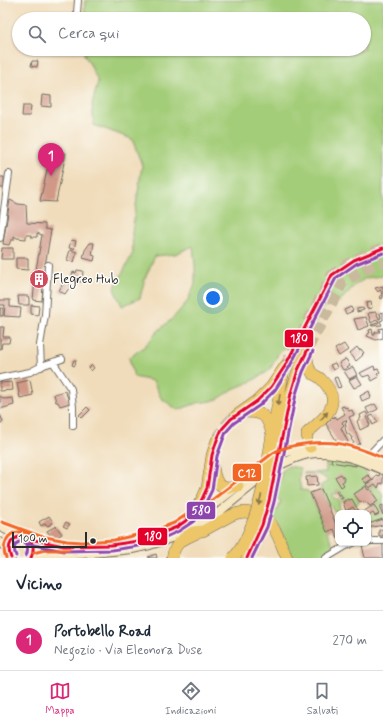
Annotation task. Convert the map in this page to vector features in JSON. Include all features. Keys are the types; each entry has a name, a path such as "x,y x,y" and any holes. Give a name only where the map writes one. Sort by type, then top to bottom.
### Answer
{"highway":[{"path":"233,558 245,540 256,515 277,435 298,370 308,350 309,368 312,373 332,392 333,403 330,410 324,417 307,433 306,441 310,447"},
{"path":"247,558 262,525 273,487 285,366 271,387 257,401 239,414 261,413 267,419 277,435"},
{"path":"191,517 207,488 212,455 217,440"},
{"path":"212,455 214,474 220,485 228,488 238,486"},
{"path":"173,556 176,545 181,541 232,515 241,512 251,513"},
{"path":"269,522 273,526 287,558"},
{"path":"184,533 203,531"}],"street":[{"path":"77,12 78,0"},
{"path":"0,238 8,174"},
{"path":"41,367 40,345 45,315 48,265"},
{"path":"0,378 30,372 44,365 62,359"},
{"path":"53,362 71,389 73,426"},
{"path":"368,456 383,440"},
{"path":"283,453 310,447 340,448 368,456 383,463"},
{"path":"282,464 308,454 330,454 342,455 356,459 383,470"},
{"path":"8,550 10,542 13,539 21,537 52,544 70,546 99,546 138,541 157,535 177,527 216,503 262,468"},
{"path":"34,558 46,555 70,555 132,549 150,545 184,533 209,519 260,479"},
{"path":"0,527 28,539 33,545 34,553 31,558"},
{"path":"371,541 383,541"},
{"path":"0,542 8,550 11,558"},
{"path":"326,558 346,546"}],"green space":[{"path":"85,0 383,0 383,276 366,278 355,285 339,302 329,303 321,310 309,335 279,352 270,370 252,381 233,389 217,400 197,403 178,410 161,398 153,381 134,377 129,358 145,346 187,302 195,284 193,246 175,254 155,256 145,278 140,298 122,306 114,289 133,253 132,233 142,165 132,139 94,125 92,104 98,82 85,56 371,56 371,12 84,12"},
{"path":"328,461 356,466 357,464 361,465 368,475 363,479 366,483 369,481 370,482 354,494 360,502 355,505 351,499 348,499 343,502 341,499 343,498 338,490 336,491 338,494 332,494 332,497 338,499 341,503 339,504 340,508 334,512 330,504 328,505 320,486 328,481 320,475 304,474 326,472 326,464"},
{"path":"288,466 300,468 299,479 301,490 308,491 310,493 335,550 322,558 293,558 278,524 270,518 273,510 278,510 281,501 276,499 282,471"},
{"path":"375,484 383,496 383,519 371,523 371,510 367,510 379,503 369,488"},
{"path":"353,507 355,510 348,510"}],"building":[{"path":"32,61 38,61 37,67 31,66"},
{"path":"42,95 51,96 51,107 41,106"},
{"path":"23,106 31,106 30,116 22,116"},
{"path":"52,149 66,153 56,202 40,201"},
{"path":"0,177 4,177 4,188 0,188"},
{"path":"10,200 18,204 26,205 27,223 45,224 45,229 51,230 44,272 42,301 33,300 42,235 37,233 37,237 31,237 31,235 26,235 26,239 17,238 14,236 14,240 11,240 9,245 3,244"},
{"path":"71,240 76,241 74,249 69,248"},
{"path":"90,243 94,243 92,255 95,256 94,261 83,258 85,250"},
{"path":"2,248 13,248 13,259 1,259"},
{"path":"70,250 77,252 74,262 67,260"},
{"path":"16,258 28,258 28,270 16,269"},
{"path":"77,270 83,271 82,282 71,281 73,272 76,273"},
{"path":"64,281 71,285 65,294 59,291"},
{"path":"383,286 383,298 381,299 381,291 380,290 378,292 375,288"},
{"path":"18,296 28,296 29,305 19,305"},
{"path":"0,300 10,300 10,307 21,308 20,317 4,316 5,305 0,305"},
{"path":"371,302 372,308 367,309 366,303"},
{"path":"31,305 39,306 38,315 31,314"},
{"path":"351,307 353,311 346,314 344,310"},
{"path":"0,308 3,308 3,316 0,316"},
{"path":"362,308 364,310 357,312 357,309"},
{"path":"376,312 379,319 381,318 380,313 383,312 383,320 380,321 382,325 372,326 371,325 379,322 378,320 371,323 368,313"},
{"path":"366,317 369,326 358,330 354,319"},
{"path":"0,327 4,327 3,337 10,337 9,343 2,343 1,349 0,349"},
{"path":"383,328 383,338 376,340 367,336 370,333 369,330 372,329 373,335 375,335 375,332 380,332 379,329"},
{"path":"344,344 348,350 339,356 335,349"},
{"path":"357,347 364,353 356,361 350,353"},
{"path":"346,359 350,366 343,370 339,363"},
{"path":"74,360 76,360 75,366 72,365"},
{"path":"335,363 337,368 333,370 330,365"},
{"path":"92,365 94,368 91,371 89,368"},
{"path":"374,366 375,370 378,369 380,372 377,374 379,377 372,381 369,375 363,377 360,373"},
{"path":"353,367 357,375 349,379 344,371"},
{"path":"357,376 362,384 354,388 349,380"},
{"path":"337,377 341,387 338,388 334,378"},
{"path":"30,380 33,395 20,398 17,383"},
{"path":"12,382 13,390 0,391 0,383"},
{"path":"65,391 70,403 60,406 58,402 56,402 54,394"},
{"path":"369,391 371,397 362,401 360,396"},
{"path":"0,396 4,399 13,398 14,405 0,409"},
{"path":"375,404 378,409 369,414 366,408"},
{"path":"344,406 345,408 347,407 349,411 352,410 354,415 349,417 360,443 356,446 352,444 354,443 351,439 352,437 347,434 345,428 346,420 343,421 342,423 344,425 341,428 348,442 347,445 337,443 326,424 333,417 334,418 335,416 337,419 345,414 341,407"},
{"path":"87,407 90,410 82,418 79,415"},
{"path":"366,412 368,416 366,417 370,425 360,430 357,421 361,418 360,415"},
{"path":"0,414 3,422 0,423"},
{"path":"373,415 378,422 373,425 369,417"},
{"path":"332,457 357,461 356,466 331,462"},
{"path":"380,473 383,474 383,484 380,483 378,488 375,484 369,488 366,484 373,481 376,475 379,476"},
{"path":"341,474 345,480 342,482 344,485 341,487 335,477"},
{"path":"368,475 372,479 366,483 362,479"},
{"path":"317,476 318,485 307,486 306,477"},
{"path":"366,486 368,490 370,489 378,501 370,506 366,502 360,502 354,494"},
{"path":"321,489 335,522 335,532 334,529 327,532 310,493"},
{"path":"338,490 343,498 341,499 336,491"},
{"path":"348,499 352,499 358,510 355,510 353,507 346,510 343,502"},
{"path":"374,505 379,514 375,516 373,513 371,514 371,510 366,510"},
{"path":"383,505 383,515 379,507"},
{"path":"49,516 53,522 50,525 46,526 45,524 41,526 39,522"},
{"path":"383,519 383,525 371,527 371,523"},
{"path":"66,522 70,524 67,528 63,526"},
{"path":"56,526 62,534 53,539 47,531"},
{"path":"383,529 383,536 379,536 379,530"},
{"path":"383,544 383,558 365,558 362,546 371,546 371,545"},
{"path":"156,554 157,558 148,557"}],"tunnel":[{"path":"285,366 332,275 354,260 383,248"},
{"path":"308,348 343,282 375,264 383,262"},
{"path":"217,440 227,423 236,416"}],"transit line":[{"name":"180","path":"25,538 64,546 111,545 138,541 157,535 177,527 191,517 207,488 212,455 222,429 231,419 257,401 271,387 285,366 332,275 354,260 383,248"},
{"name":"580","path":"24,543 64,551 112,550 139,546 159,540 179,531 194,521 212,490 217,456 226,432 234,423 260,405 275,390 289,368 336,278 356,264 383,253"},
{"name":"180","path":"247,558 262,525 269,501 291,393 298,370 308,349"},
{"name":"580","path":"252,558 267,527 274,502 296,394 303,372 313,351"},
{"name":"C12","path":"2,522 40,536 67,541 82,542 114,540 146,533 174,523 212,500 273,453 285,448 309,443 341,444 361,449 383,458"},
{"name":"C12","path":"6,558 4,549 5,544 6,540 12,534 16,532 23,532 34,537"},
{"name":"180","path":"11,558 9,549 11,542 16,538 21,537 27,538 31,542 33,549 31,558"},
{"name":"580","path":"16,556 14,550 15,545 21,542 27,545 28,550 26,556"},
{"name":"C12","path":"33,553 45,550 69,550"}],"place":[{"name":"Portobello Road","path":"51,176"},
{"name":"Flegreo Hub","path":"39,279"}]}
